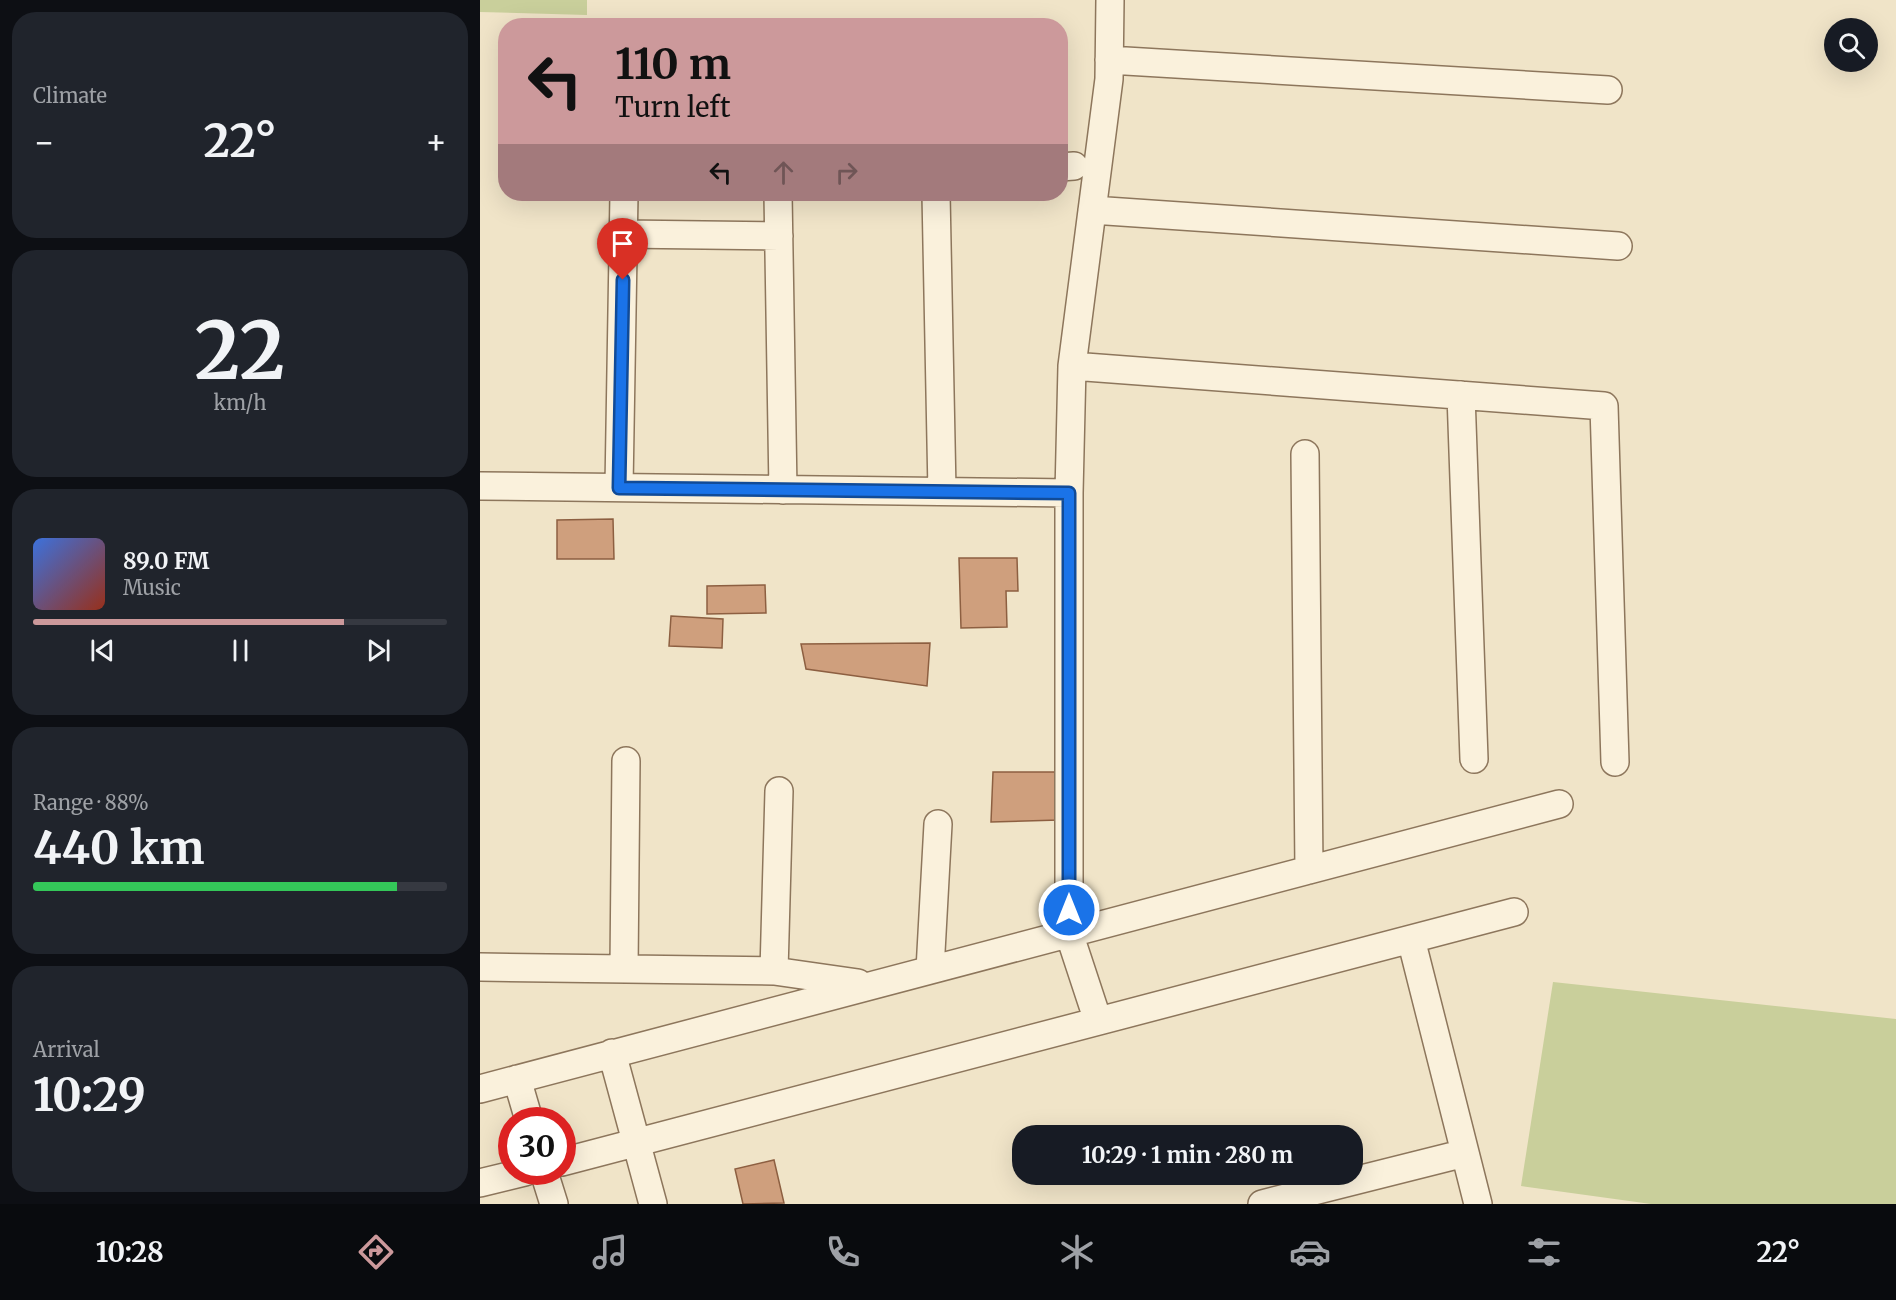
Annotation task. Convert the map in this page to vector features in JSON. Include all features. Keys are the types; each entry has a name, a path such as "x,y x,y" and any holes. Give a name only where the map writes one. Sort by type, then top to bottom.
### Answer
{"street":[{"path":"1098,1021 1068,933 1069,493 1072,366 1108,79 1110,0"},
{"path":"1109,60 1608,90"},
{"path":"619,488 624,201"},
{"path":"778,201 783,490"},
{"path":"936,201 942,491"},
{"path":"1092,210 1618,246"},
{"path":"624,234 779,236"},
{"path":"1072,366 1604,406 1616,762"},
{"path":"1461,395 1474,759"},
{"path":"1305,454 1309,870"},
{"path":"480,486 1069,493"},
{"path":"624,969 626,761"},
{"path":"774,971 779,791"},
{"path":"480,1089 1559,804"},
{"path":"930,970 938,824"},
{"path":"576,1158 1514,912"},
{"path":"1411,939 1478,1204"},
{"path":"480,967 774,971 871,985"},
{"path":"612,1053 653,1204"},
{"path":"517,1079 525,1107"},
{"path":"1262,1204 1312,1198 1465,1153"},
{"path":"480,1183 498,1179"},
{"path":"548,1185 554,1204"}],"green space":[{"path":"480,0 587,0 587,15 480,12"},
{"path":"1553,982 1896,1019 1896,1204 1651,1204 1521,1186"}],"building":[{"path":"613,519 614,559 557,559 557,520"},
{"path":"959,558 1017,558 1018,591 1006,591 1007,627 961,628"},
{"path":"765,585 766,613 707,614 707,586"},
{"path":"671,616 723,619 722,648 669,646"},
{"path":"930,643 927,686 806,669 801,644"},
{"path":"993,772 1059,772 1059,820 991,822"},
{"path":"774,1160 784,1203 743,1204 735,1169"}],"route":[{"path":"623,280 619,488 1069,493 1069,910"}]}
